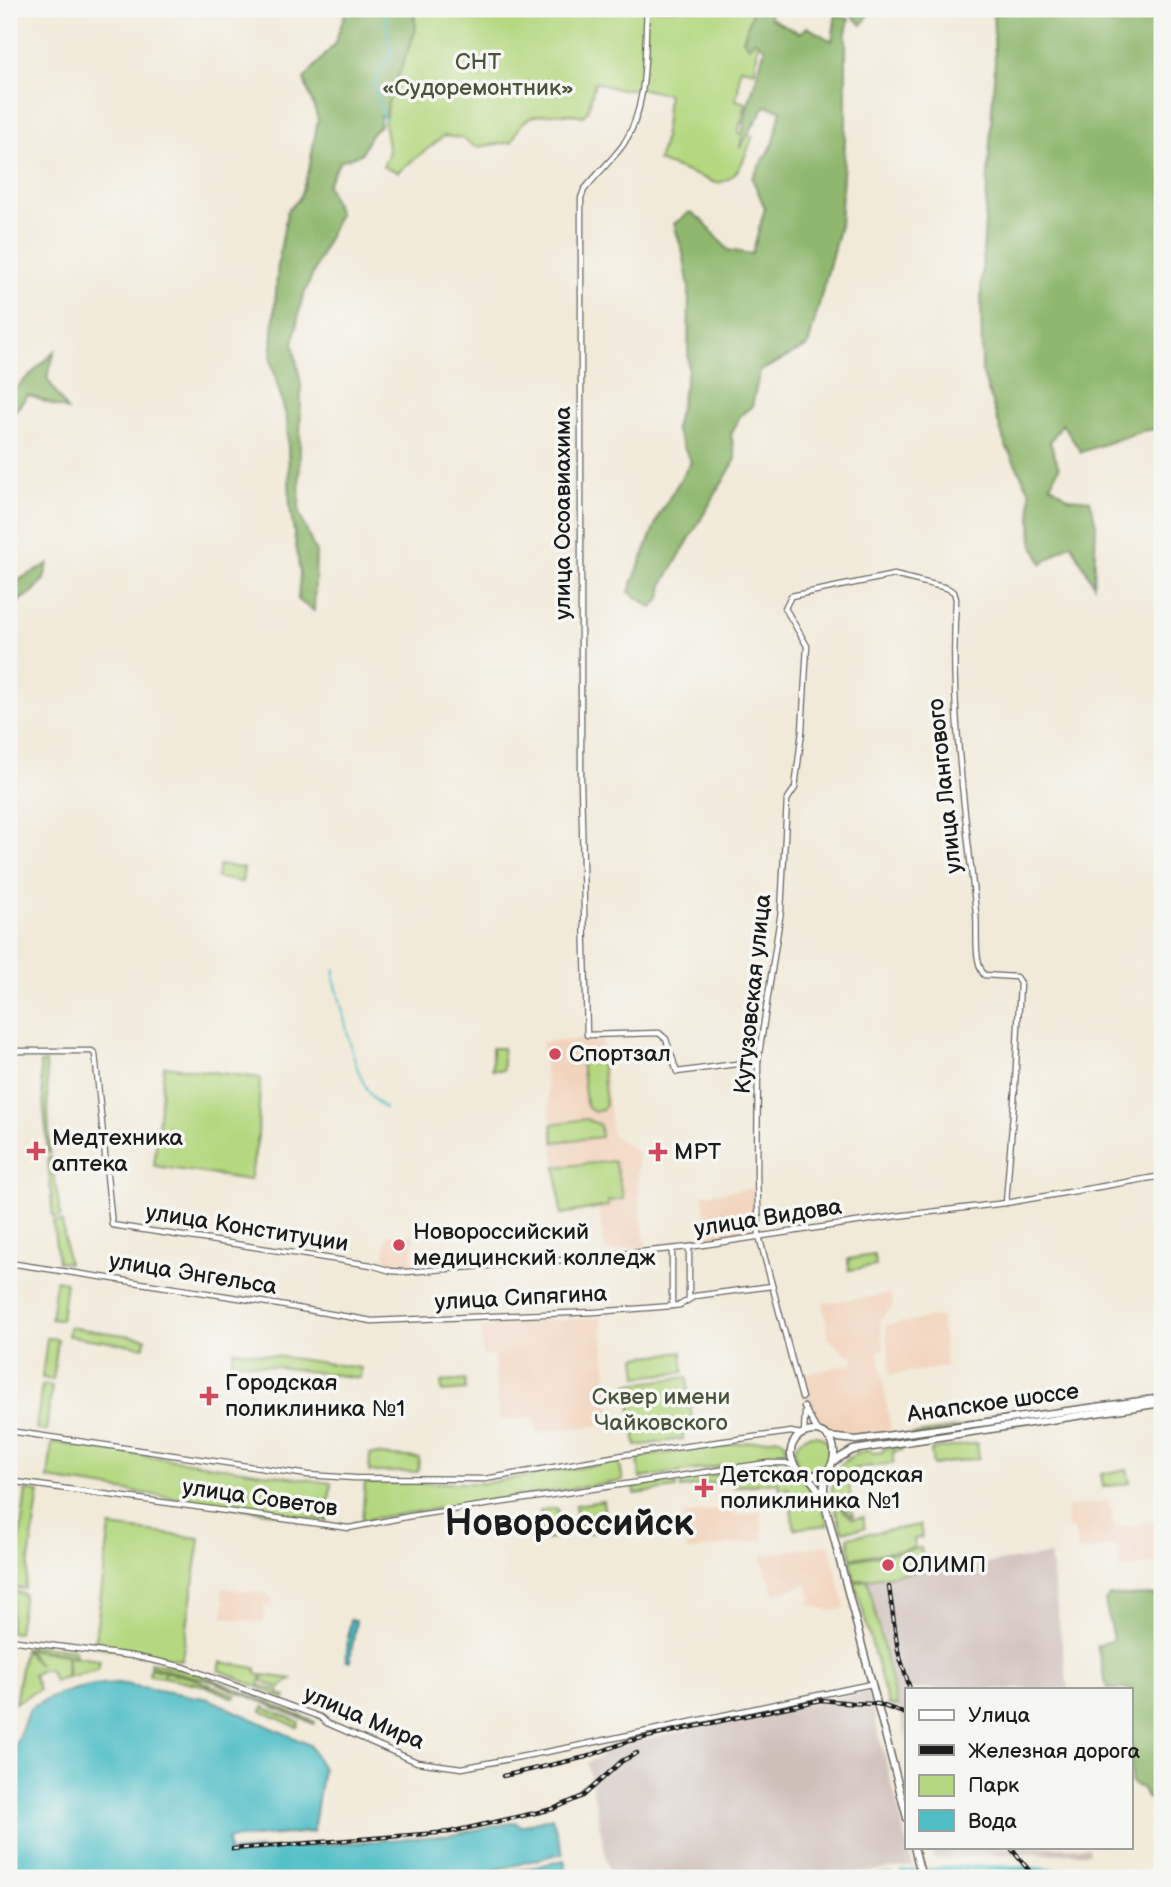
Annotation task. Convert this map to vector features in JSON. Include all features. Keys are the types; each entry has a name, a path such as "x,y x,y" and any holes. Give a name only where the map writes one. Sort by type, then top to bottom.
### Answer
{"highway":[{"name":"Анапское шоссе","path":"828,1437 856,1440 1162,1398"},
{"name":"Анапское шоссе","path":"832,1465 853,1450 1162,1404"},
{"path":"824,1500 814,1483 799,1470 791,1452 794,1442 803,1434 821,1432 828,1437 835,1449 824,1485 824,1500 905,1812"},
{"path":"799,1470 814,1475 823,1473 832,1465"},
{"path":"914,1848 922,1878"}],"street":[{"name":"улица Осоавиахима","path":"647,9 643,81 632,128 622,147 584,190 581,198 581,781 587,1035 659,1033 666,1039 677,1072 758,1061"},
{"name":"Кутузовская улица","path":"802,1398 759,1236 757,1175 758,1061 781,911 787,800 795,788 806,676 807,646 785,608 791,596 894,575 954,592"},
{"name":"улица Лангового","path":"954,592 953,682 979,961 984,975 1012,976 1019,979 1016,1088 1006,1203"},
{"name":"улица Конституции","path":"9,1051 92,1051 95,1056 112,1225 377,1266"},
{"name":"улица Видова","path":"377,1266 398,1272 439,1270 689,1247 1006,1203 1162,1176"},
{"path":"689,1247 689,1299"},
{"path":"671,1249 672,1306 695,1296 772,1286"},
{"name":"улица Энгельса","path":"9,1263 372,1321"},
{"name":"улица Сипягина","path":"372,1321 595,1312 672,1306"},
{"path":"803,1434 805,1409 821,1432"},
{"name":"улица Советов","path":"9,1431 307,1475 485,1479 709,1442 791,1432 803,1434"},
{"name":"улица Советов","path":"9,1481 349,1528 411,1516 766,1463 786,1463 799,1470"},
{"name":"улица Мира","path":"9,1640 134,1656 201,1672 320,1717 327,1723 417,1762 453,1769 568,1748 872,1683"}],"shaded area":[{"path":"602,1038 612,1135 638,1152 638,1188 646,1248 606,1252 599,1209 561,1214 542,1042"},
{"path":"754,1188 755,1232 707,1239 703,1194"},
{"name":"Новороссийский медицинский колледж","path":"387,1234 413,1235 412,1267 384,1265"},
{"path":"891,1294 893,1306 880,1320 884,1349 878,1350 891,1431 842,1436 813,1418 799,1375 854,1363 853,1354 848,1355 828,1338 823,1303"},
{"path":"941,1316 947,1367 890,1375 886,1325"},
{"path":"601,1318 612,1424 537,1432 536,1417 499,1420 494,1355 483,1356 481,1328 492,1327 491,1323"},
{"path":"1109,1501 1114,1528 1162,1521 1162,1562 1120,1570 1116,1546 1078,1552 1074,1529 1068,1529 1066,1507"},
{"path":"731,1507 737,1516 761,1511 764,1540 687,1551 683,1515"},
{"path":"829,1544 845,1608 833,1611 807,1604 811,1600 807,1584 774,1594 761,1556"},
{"path":"1050,1555 1068,1688 905,1688 905,1734 869,1579"},
{"path":"223,1588 268,1594 268,1598 273,1599 272,1606 265,1605 263,1623 222,1617 225,1600 222,1599"},
{"path":"868,1692 905,1835 905,1848 908,1848 913,1866 819,1878 610,1878 587,1762 618,1746"},
{"path":"931,1848 1089,1848 1090,1853 989,1855 934,1859"}],"green space":[{"path":"347,9 416,9 416,29 388,103 386,116 380,116 380,125 370,136 361,154 340,161 327,185 339,213 302,299 293,344 301,384 299,513 316,553 314,611 298,600 300,573 290,506 287,420 271,361 278,263 287,211 299,199 309,170 318,119 304,79 334,45"},
{"name":"СНТ «Судоремонтник»","path":"416,9 762,9 755,71 740,68 736,98 746,103 738,133 753,136 744,159 731,177 716,183 658,161 664,140 668,94 642,89 617,89 595,82 588,111 583,116 555,114 532,117 518,129 512,142 476,147 461,138 444,136 398,172 383,167 389,152 384,123 388,103 416,29"},
{"path":"745,9 770,9 770,18 800,33 807,27 832,41 836,14 849,19 846,33 846,124 840,225 808,346 760,371 752,406 740,416 731,435 736,459 663,584 661,598 652,608 629,592 659,515 691,462 675,429 688,371 689,287 674,224 690,212 702,220 728,250 752,254 765,208 752,178 774,142 781,110 765,106 740,148 746,112 765,48 755,40 749,46 743,40 752,13"},
{"path":"851,9 872,9 862,25 852,16"},
{"path":"993,9 1162,9 1162,428 1142,431 1081,452 1062,424 1050,442 1059,468 1050,485 1069,498 1090,500 1096,524 1094,585 1071,543 1042,564 1032,541 1030,492 1005,444 982,371 981,286 995,61"},
{"path":"55,351 47,378 67,410 28,395 9,418 9,398 12,392"},
{"path":"48,564 44,579 33,592 20,600 9,619 9,585"},
{"path":"219,865 244,868 242,882 217,878"},
{"path":"492,1048 503,1048 503,1070 492,1070"},
{"path":"600,1051 606,1104 602,1110 594,1112 586,1103 580,1053"},
{"path":"46,1062 50,1153 40,1063"},
{"path":"164,1066 260,1078 258,1136 250,1180 154,1166"},
{"path":"586,1119 600,1125 601,1137 554,1142 552,1124"},
{"path":"51,1157 61,1217 53,1218 48,1158"},
{"path":"614,1161 624,1199 608,1201 608,1206 561,1214 556,1167"},
{"path":"62,1221 68,1263 58,1262 53,1222"},
{"path":"874,1255 876,1266 849,1270 848,1259"},
{"path":"56,1280 66,1282 61,1320 51,1319"},
{"path":"69,1327 146,1338 144,1347 68,1336"},
{"path":"47,1338 58,1339 53,1380 42,1378"},
{"path":"234,1350 361,1368 360,1378 232,1361"},
{"path":"682,1352 684,1372 638,1377 636,1357"},
{"name":"Сквер имени Чайковского","path":"687,1377 693,1429 683,1431 683,1439 636,1446 628,1384"},
{"path":"465,1380 466,1390 442,1392 441,1382"},
{"path":"42,1385 52,1386 46,1431 36,1429"},
{"path":"1031,1417 1031,1422 857,1445 858,1443"},
{"path":"813,1435 826,1440 831,1453 826,1466 813,1471 800,1466 795,1453 800,1440"},
{"path":"778,1438 785,1442 786,1450 778,1458 640,1478 638,1457"},
{"path":"52,1442 331,1483 327,1521 48,1479"},
{"path":"977,1443 979,1458 933,1465 931,1450"},
{"path":"901,1446 902,1450 893,1452 894,1463 853,1469 853,1475 848,1476 853,1516 832,1500 833,1480 845,1461 870,1450 872,1453 883,1452 883,1449"},
{"path":"370,1454 419,1458 418,1472 369,1472"},
{"path":"619,1461 623,1481 362,1520 365,1483 486,1483"},
{"path":"769,1468 793,1473 810,1484 816,1492 828,1525 794,1529 788,1488 779,1488 778,1482 733,1487 730,1474"},
{"path":"1127,1469 1130,1483 1103,1487 1101,1474"},
{"path":"726,1473 727,1481 681,1488 680,1480"},
{"path":"675,1481 676,1488 635,1494 634,1487"},
{"path":"26,1490 39,1492 25,1589 14,1588"},
{"path":"603,1501 607,1530 579,1535 575,1505"},
{"path":"833,1502 853,1519 863,1517 865,1528 842,1531"},
{"path":"557,1508 562,1537 545,1540 540,1510"},
{"path":"920,1525 922,1537 914,1539 915,1548 851,1558 848,1537"},
{"path":"110,1527 200,1538 182,1660 94,1646"},
{"name":"ОЛИМП","path":"921,1548 925,1570 854,1581 851,1560"},
{"path":"868,1580 897,1707 888,1705 855,1582"},
{"path":"14,1592 24,1594 18,1633 9,1632"},
{"path":"1162,1595 1162,1802 1146,1798 1141,1788 1132,1784 1132,1688 1107,1688 1097,1646 1113,1640 1105,1601 1109,1596"},
{"path":"32,1645 75,1650 76,1655 26,1648"},
{"path":"26,1649 67,1655 66,1677 54,1681 49,1669 42,1670 33,1675 39,1689 15,1703 24,1650 39,1665"},
{"path":"71,1656 100,1660 98,1670 68,1677 68,1658"},
{"path":"150,1662 193,1671 315,1722 314,1724 215,1682 150,1666"},
{"path":"221,1662 256,1668 256,1674 262,1675 259,1685 280,1691 279,1694 286,1697 285,1699 219,1670"},
{"path":"150,1668 192,1678 236,1695 234,1698 206,1686 163,1677 164,1673 162,1677 149,1675"},
{"path":"264,1675 292,1679 280,1688 262,1681"},
{"path":"263,1707 299,1722 297,1727 261,1711"}],"water":[{"path":"350,1620 356,1621 350,1661 346,1660"},
{"path":"118,1683 209,1699 310,1745 323,1769 313,1832 228,1839 229,1852 452,1835 515,1822 521,1826 552,1817 563,1853 495,1870 496,1876 564,1860 569,1878 9,1878 9,1763 29,1709 72,1690"}],"waterway":[{"path":"384,9 391,56 377,75 374,87 384,120"},
{"path":"335,969 334,979 358,1068 374,1099 385,1108"},
{"path":"903,1874 967,1868"},
{"path":"972,1868 1022,1869 1114,1878"},
{"path":"872,1878 891,1876"}],"railway":[{"path":"889,1587 898,1651 910,1688"},
{"path":"503,1776 586,1757 629,1741 739,1717 821,1700 853,1703"},
{"path":"845,1703 878,1704 905,1713"},
{"path":"233,1849 450,1832 553,1809 583,1796 622,1761 637,1753"},
{"path":"1011,1848 1035,1878"}],"place":[{"name":"Спортзал","path":"555,1054"},
{"name":"Медтехника аптека","path":"36,1151"},
{"name":"МРТ","path":"658,1152"},
{"name":"Новороссийский медицинский колледж","path":"399,1245"},
{"name":"Городская поликлиника №1","path":"209,1396"},
{"name":"Детская городская поликлиника №1","path":"704,1488"},
{"name":"ОЛИМП","path":"888,1565"}],"district":[{"name":"Новороссийск","path":"569,1524"}]}
